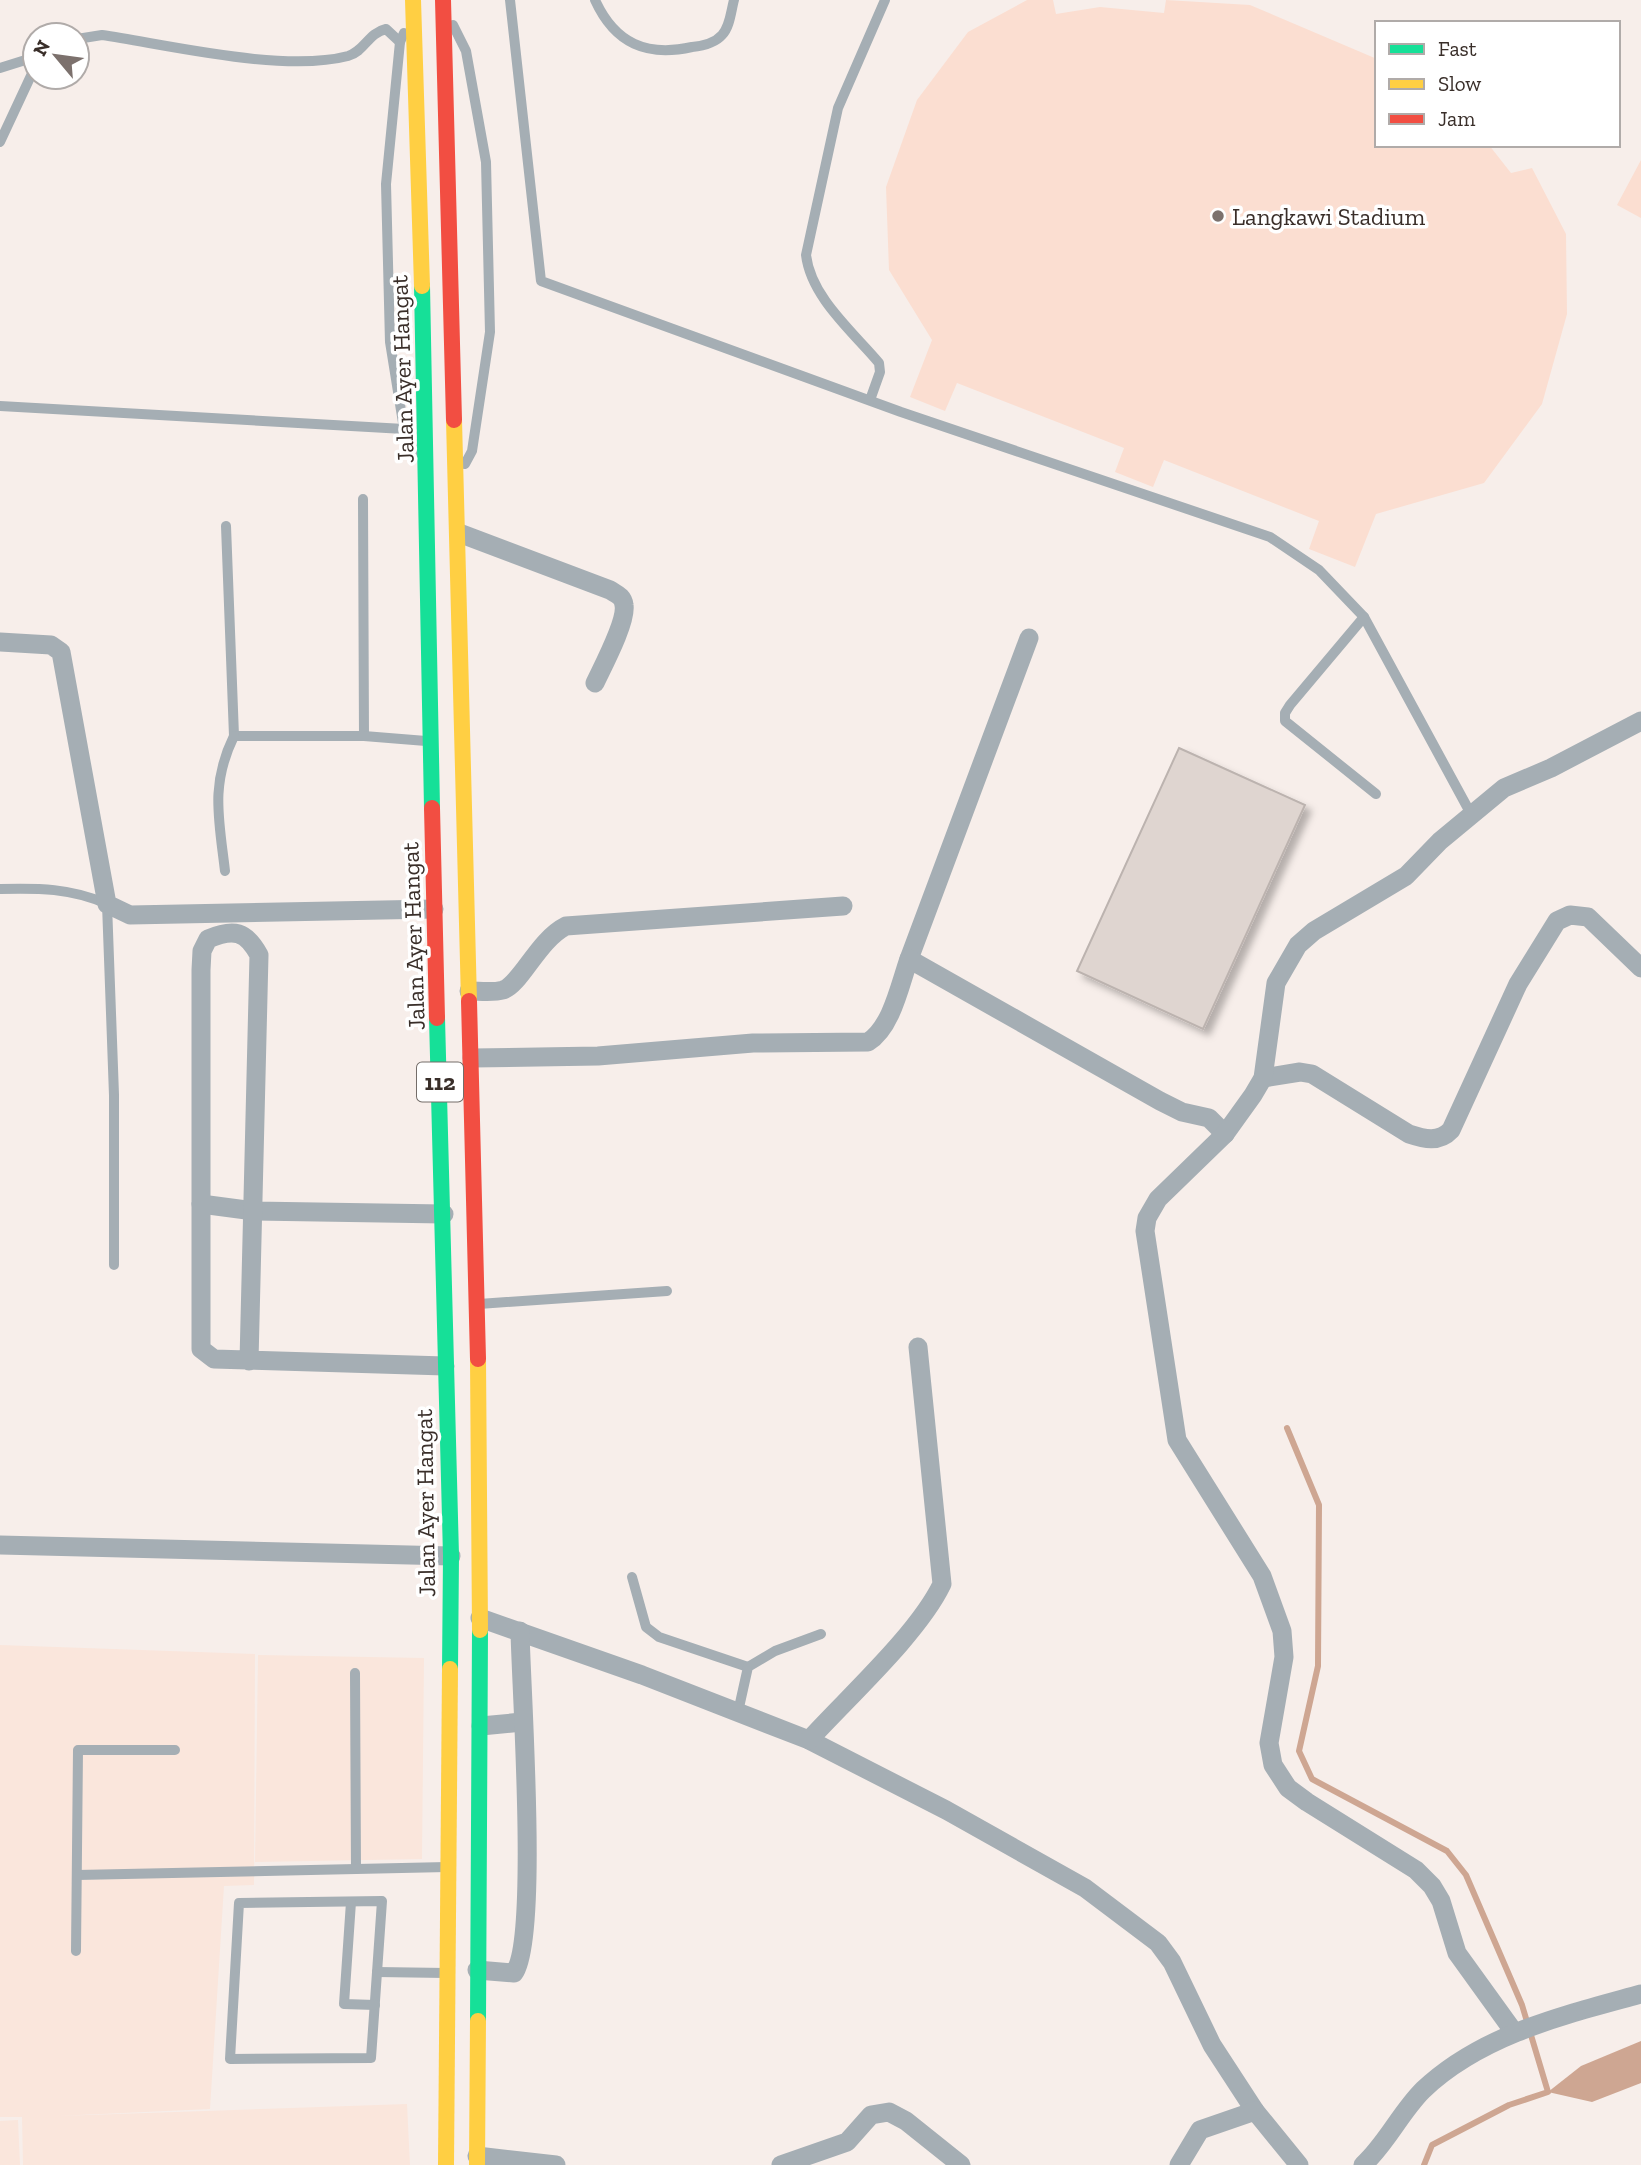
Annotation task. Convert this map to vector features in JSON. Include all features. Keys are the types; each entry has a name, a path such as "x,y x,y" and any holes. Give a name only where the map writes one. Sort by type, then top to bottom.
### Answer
{"main road":[{"name":"Jalan Ayer Hangat","path":"443,3 459,533 477,1304 481,1726 477,2160"},
{"name":"Jalan Ayer Hangat","path":"413,6 428,489 430,741 451,1556 446,2165"}],"street":[{"path":"459,533 621,597 625,607 622,619 596,683"},
{"path":"472,1058 598,1056 754,1043 868,1042 877,1036 885,1022 1030,638"},
{"path":"0,642 51,645 61,652 107,904 130,915 434,909"},
{"path":"1518,2030 1457,1953 1441,1901 1432,1885 1416,1870 1288,1788 1273,1765 1269,1742 1284,1657 1282,1631 1262,1576 1177,1440 1145,1231 1147,1218 1158,1199 1225,1134 1263,1078 1276,984 1298,944 1330,921 1406,876 1471,814 1504,788 1551,768 1641,721"},
{"path":"469,991 503,990 513,983 541,944 566,926 843,906"},
{"path":"1263,1078 1300,1072 1312,1074 1409,1133 1423,1139 1441,1138 1451,1130 1518,984 1557,921 1570,915 1588,917 1641,968"},
{"path":"249,1361 260,956 250,939 235,933 208,939 202,951 201,1349 214,1359 249,1361 445,1366"},
{"path":"909,959 1148,1095 1182,1112 1209,1118 1225,1134"},
{"path":"201,1204 254,1211 444,1214"},
{"path":"809,1740 915,1624 934,1601 942,1584 942,1562 918,1347"},
{"path":"0,1545 451,1556"},
{"path":"480,1618 809,1740 1020,1850 1085,1888 1141,1927 1172,1962 1212,2045 1255,2111 1299,2165"},
{"path":"477,1970 514,1973 520,1965 523,1950 528,1887 520,1631"},
{"path":"481,1726 522,1722"},
{"path":"1363,2165 1378,2151 1408,2105 1426,2088 1471,2056 1518,2030 1641,1993"},
{"path":"1179,2165 1200,2130 1255,2111"},
{"path":"781,2165 828,2157 871,2115 890,2112 906,2121 961,2165"},
{"path":"477,2160 542,2164"}],"lane":[{"path":"510,0 541,281 870,400 1270,537 1319,570 1364,617 1471,814"},
{"path":"595,0 606,19 631,44 654,51 680,50 718,39 727,28 734,0"},
{"path":"870,400 880,372 879,363 817,289 808,274 806,255 838,108 886,0"},
{"path":"443,3 466,51 486,162 490,332 472,451 456,484"},
{"path":"413,6 400,42 386,184 390,342 404,429 423,461 428,489"},
{"path":"91,37 102,34 304,63 349,55 360,50 374,32 386,29 400,42"},
{"path":"0,68 21,61"},
{"path":"0,142 24,91"},
{"path":"0,406 404,429"},
{"path":"363,499 364,736"},
{"path":"225,872 219,818 219,773 234,736 226,526"},
{"path":"1364,617 1290,705 1285,713 1285,721 1376,794"},
{"path":"234,736 364,736 430,741"},
{"path":"0,889 50,888 86,895 107,904 114,1095 114,1265"},
{"path":"477,1304 667,1291"},
{"path":"632,1577 646,1627 659,1637 748,1667"},
{"path":"738,1712 748,1667 775,1651 821,1634"},
{"path":"355,1673 356,1869"},
{"path":"76,1951 78,1750 175,1750"},
{"path":"78,1875 447,1867"},
{"path":"382,1901 371,2058 230,2059 239,1903 351,1902 382,1901"},
{"path":"351,1902 344,2004 375,2005"},
{"path":"377,1972 446,1973"}],"shaded area":[{"path":"1027,0 1053,0 1056,14 1100,7 1164,13 1166,0 1250,5 1375,58 1375,147 1491,147 1511,173 1532,168 1566,234 1567,314 1542,404 1484,483 1376,514 1355,567 1309,549 1319,521 1164,460 1153,487 1115,472 1124,448 957,383 945,411 910,397 932,340 889,270 886,187 917,100 968,32"},
{"path":"1641,160 1641,218 1617,205"},
{"path":"0,1645 255,1654 254,1885 224,1886 210,2109 58,2116 407,2104 410,2165 23,2165 22,2117 0,2117"},
{"path":"258,1655 424,1658 422,1859 255,1862"},
{"path":"1641,2041 1641,2083 1592,2102 1548,2092 1581,2066"},
{"path":"18,2120 20,2165 0,2165 0,2121"}],"building":[{"path":"1179,748 1305,805 1203,1029 1077,971"}],"waterway":[{"path":"1287,1428 1319,1505 1318,1666 1299,1751 1312,1779 1447,1851 1466,1875 1522,2005 1548,2092 1509,2105 1432,2145 1424,2165"}],"traffic: fast":[{"path":"422,286 432,808"},
{"path":"437,1018 451,1556 450,1669"},
{"path":"478,2021 480,1630"}],"traffic: slow":[{"path":"413,0 422,286"},
{"path":"454,420 469,1001"},
{"path":"478,1359 480,1630"},
{"path":"446,2165 450,1669"},
{"path":"477,2165 478,2021"}],"traffic: jam":[{"path":"443,0 454,420"},
{"path":"432,808 437,1018"},
{"path":"469,1001 478,1359"}],"place":[{"name":"Langkawi Stadium","path":"1218,216"}]}
